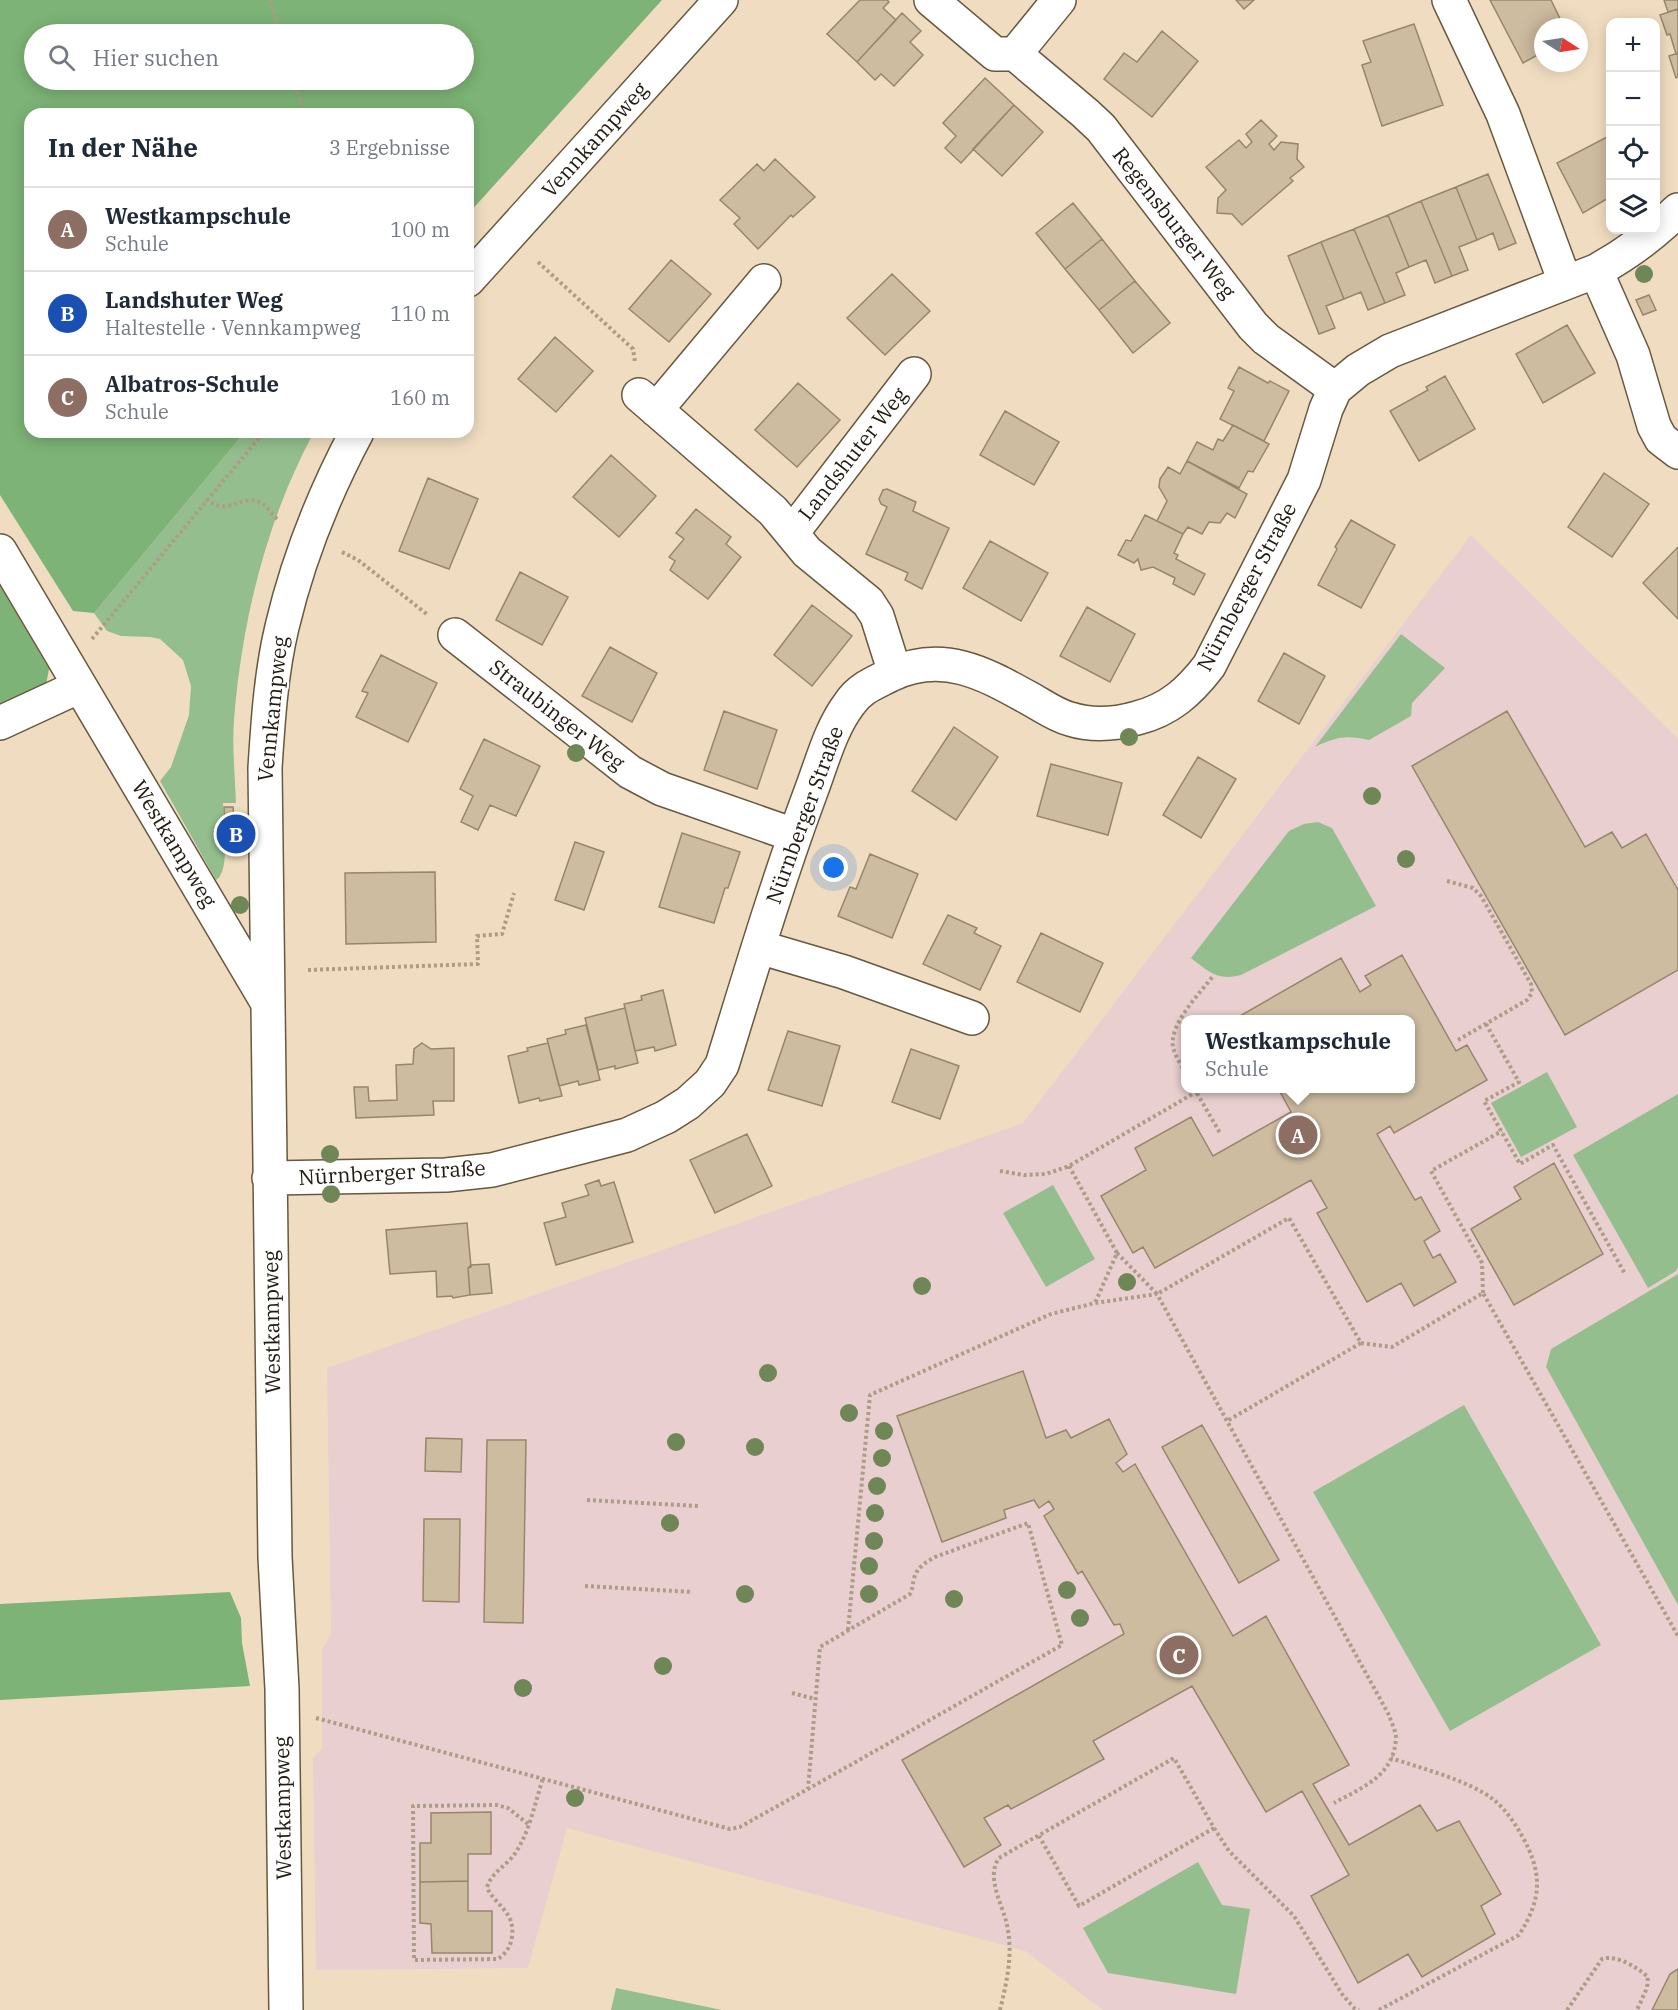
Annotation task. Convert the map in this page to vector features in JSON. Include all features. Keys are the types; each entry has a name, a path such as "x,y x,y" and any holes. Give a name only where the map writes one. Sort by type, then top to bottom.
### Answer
{"street":[{"name":"Vennkampweg","path":"474,273 721,0"},
{"name":"Regensburger Weg","path":"931,0 995,54 1015,54 1101,128 1253,326 1266,339 1335,389"},
{"path":"1015,54 1059,0"},
{"path":"1449,0 1503,114 1565,282"},
{"name":"Nürnberger Straße","path":"269,1178 446,1174 492,1170 627,1135 688,1103 710,1083 722,1065 794,835 841,717 850,702 863,688 914,666 946,664 969,668 990,677 1070,719 1093,724 1125,722 1155,714 1178,700 1209,666 1311,463 1326,409 1335,389 1358,370 1390,351 1596,271 1643,242 1678,210"},
{"path":"1596,271 1633,354 1654,426 1661,439 1678,452"},
{"path":"648,403 765,282"},
{"name":"Landshuter Weg","path":"792,533 914,374"},
{"name":"Landshuter Weg","path":"648,403 773,511 807,552 868,603 877,616 895,673"},
{"name":"Vennkampweg","path":"267,1001 264,826 268,713 282,628 309,536 324,499 354,438"},
{"name":"Westkampweg","path":"0,551 267,1001 275,1557 282,1689 286,2010"},
{"name":"Straubinger Weg","path":"455,635 630,772 662,789 794,835"},
{"path":"0,723 74,676"},
{"path":"759,947 844,972 972,1018"}],"path":[{"path":"270,0 277,24"},
{"path":"297,90 303,108"},
{"path":"538,262 633,349 648,403"},
{"path":"74,676 206,499 259,438"},
{"path":"206,499 212,504 225,508 251,500 264,504 269,513 280,522 357,560 455,635"},
{"path":"1447,881 1473,888 1480,896 1531,984 1532,993 1527,1000 1458,1040"},
{"path":"308,970 478,964 477,936 502,934 514,893"},
{"path":"1184,1015 1214,975"},
{"path":"1181,1019 1173,1038 1173,1048 1181,1065"},
{"path":"1486,1024 1519,1082 1484,1101 1520,1164 1553,1145 1624,1274"},
{"path":"1000,1171 1024,1175 1046,1174 1070,1166 1190,1093"},
{"path":"1197,1093 1220,1133"},
{"path":"1502,1131 1431,1171 1482,1263 1483,1293 1678,1636"},
{"path":"1070,1166 1117,1253 1156,1294 1389,1715 1396,1736 1391,1758 1381,1775 1334,1803"},
{"path":"848,1630 870,1395 1051,1314 1095,1303 1156,1294 1289,1218 1361,1343"},
{"path":"1095,1303 1117,1253"},
{"path":"1227,1421 1361,1343 1392,1347 1483,1293"},
{"path":"587,1500 698,1506"},
{"path":"282,1689 308,1716 730,1828 740,1827 808,1789 1062,1645 1028,1523 935,1557 923,1564 914,1578 914,1587 910,1594 820,1647 808,1789"},
{"path":"585,1586 693,1592"},
{"path":"792,1693 815,1699"},
{"path":"1000,2010 1010,1958 1006,1923 997,1895 994,1871 999,1858 1174,1758 1229,1851 1294,1916 1342,1994 1354,2008 1359,2010"},
{"path":"1379,2010 1519,1935 1530,1917 1536,1897 1538,1874 1530,1850 1515,1824 1493,1799 1466,1784 1391,1758"},
{"path":"528,1824 508,1808 497,1805 413,1806 414,1960 498,1959 506,1953 511,1944 513,1926 508,1915 487,1888 488,1881 515,1855 524,1837 543,1778"},
{"path":"1039,1836 1079,1906 1214,1828"},
{"path":"1567,2010 1602,1959 1609,1957 1617,1959 1648,1977 1647,1988 1637,2010"}],"shaded area":[{"path":"1471,535 1678,739 1678,1274 1551,1349 1546,1367 1678,1605 1678,2010 1103,2010 1025,1951 567,1828 528,1968 316,1970 313,1758 322,1749 322,1650 331,1634 327,1368 1023,1123"}],"green space":[{"path":"0,0 662,0 474,207 474,108 24,108 24,438 240,438 94,613 73,611 0,495"},
{"path":"240,438 311,438 282,500 250,608 234,720 236,803 223,803 225,856 221,875 216,880 160,781 171,767 189,715 191,686 183,660 160,639 121,636 107,631 94,613"},
{"path":"0,586 49,669 45,690 0,710"},
{"path":"1401,634 1445,668 1412,703 1411,716 1369,740 1341,738 1315,747"},
{"path":"1318,822 1332,828 1376,906 1241,975 1219,976 1191,958 1289,831 1304,824"},
{"path":"1547,1072 1577,1127 1521,1157 1491,1103"},
{"path":"1678,1094 1678,1267 1676,1271 1648,1288 1573,1155"},
{"path":"1053,1185 1095,1259 1046,1287 1003,1213"},
{"path":"1678,1274 1678,1605 1546,1367 1551,1349"},
{"path":"1464,1405 1601,1645 1450,1731 1313,1492"},
{"path":"230,1592 241,1618 242,1643 250,1686 0,1700 0,1604"},
{"path":"1198,1862 1222,1905 1250,1909 1236,1994 1108,1973 1083,1928"},
{"path":"616,1988 722,2010 611,2010"}],"building":[{"path":"860,0 887,0 889,2 883,8 896,20 857,62 827,34"},
{"path":"1236,0 1254,0 1244,9"},
{"path":"1490,0 1551,0 1560,18 1534,18 1534,57 1523,63"},
{"path":"1664,0 1678,0 1678,9 1668,12"},
{"path":"1678,9 1678,53 1676,54 1670,34 1667,35 1660,15"},
{"path":"902,13 921,31 910,42 923,55 894,86 881,74 875,80 857,62"},
{"path":"1414,24 1443,105 1382,126 1362,65 1371,62 1363,41"},
{"path":"1162,31 1198,61 1152,117 1104,79 1124,53 1137,62"},
{"path":"1678,53 1678,77 1676,78 1669,56"},
{"path":"985,78 1014,105 961,163 945,148 956,136 943,123"},
{"path":"1014,105 1043,132 1002,176 973,149"},
{"path":"1261,120 1277,136 1269,144 1274,150 1281,142 1298,144 1297,159 1304,167 1290,178 1293,181 1242,225 1232,214 1217,213 1218,198 1226,190 1206,167 1239,140 1246,148 1252,142 1246,134"},
{"path":"1606,138 1606,199 1583,213 1557,163"},
{"path":"775,159 815,197 793,217 791,215 758,249 734,224 740,218 720,200 757,164 764,171"},
{"path":"1488,174 1516,243 1499,250 1493,233 1477,240 1456,187"},
{"path":"1456,187 1477,240 1459,247 1468,270 1452,276 1421,201"},
{"path":"1421,201 1452,276 1435,283 1426,260 1409,267 1388,215"},
{"path":"1073,203 1102,239 1065,269 1036,233"},
{"path":"1388,215 1409,267 1396,273 1405,295 1385,303 1354,229"},
{"path":"1354,229 1385,303 1368,310 1361,292 1344,299 1321,242"},
{"path":"1102,239 1135,281 1099,310 1065,269"},
{"path":"1321,242 1344,299 1326,306 1335,328 1319,334 1288,256"},
{"path":"671,260 711,294 669,342 629,309"},
{"path":"892,274 930,311 885,355 847,318"},
{"path":"1135,281 1170,323 1133,353 1099,310"},
{"path":"1649,295 1656,310 1643,315 1636,300"},
{"path":"1567,325 1595,373 1543,403 1516,354"},
{"path":"555,337 593,371 556,412 518,379"},
{"path":"1239,367 1268,383 1270,381 1289,391 1264,441 1220,419 1234,391 1228,388"},
{"path":"1445,376 1475,429 1419,461 1390,411 1428,390 1426,387"},
{"path":"798,383 840,420 797,467 755,430"},
{"path":"1005,411 1059,442 1034,485 980,455"},
{"path":"1233,425 1269,444 1253,472 1248,471 1239,488 1187,461 1197,442 1213,450 1218,439 1223,441"},
{"path":"611,455 656,496 619,537 573,497"},
{"path":"1187,461 1247,494 1235,518 1227,513 1220,523 1209,522 1202,534 1188,527 1183,534 1157,521 1167,501 1159,487 1160,479 1168,467 1180,474"},
{"path":"1604,473 1649,504 1612,557 1568,527"},
{"path":"428,478 478,499 449,569 399,551"},
{"path":"887,489 916,502 913,511 949,528 922,589 905,580 908,573 866,554 887,507 881,504 879,499 883,490"},
{"path":"696,509 731,537 726,544 741,557 708,599 670,570 675,561 669,557 684,539 676,533"},
{"path":"1145,515 1183,534 1174,553 1178,555 1176,559 1205,574 1194,595 1173,584 1175,578 1153,567 1141,570 1138,559 1134,563 1118,555 1126,540 1131,541"},
{"path":"1351,520 1395,545 1361,608 1318,585 1337,549 1335,547"},
{"path":"990,541 1048,573 1021,621 963,588"},
{"path":"1678,547 1678,619 1643,583"},
{"path":"520,572 568,597 542,645 496,620"},
{"path":"812,605 852,636 812,686 774,655"},
{"path":"1087,607 1135,634 1110,682 1060,656"},
{"path":"610,647 657,673 632,722 582,696"},
{"path":"1284,653 1325,676 1299,724 1258,701"},
{"path":"381,655 437,683 408,742 356,717 368,693 362,691"},
{"path":"724,711 777,730 757,789 704,770"},
{"path":"1507,711 1585,847 1612,832 1622,848 1646,834 1678,890 1678,970 1565,1035 1412,766"},
{"path":"954,727 998,757 956,820 912,791"},
{"path":"484,739 540,766 516,816 490,805 478,830 461,822 473,796 460,789"},
{"path":"1198,757 1236,779 1201,838 1163,815"},
{"path":"1051,764 1122,783 1108,835 1037,816"},
{"path":"224,807 233,807 235,832 225,833"},
{"path":"682,833 740,852 714,923 659,907"},
{"path":"575,842 604,852 584,910 555,900"},
{"path":"870,854 918,874 892,938 838,916 850,887 856,889"},
{"path":"435,872 436,942 346,944 345,873"},
{"path":"948,915 977,928 974,933 1001,946 980,990 923,964"},
{"path":"1041,933 1103,963 1080,1012 1017,982"},
{"path":"1402,955 1456,1051 1467,1045 1487,1080 1394,1133 1390,1126 1377,1134 1415,1200 1421,1197 1440,1231 1424,1241 1433,1258 1440,1254 1456,1282 1414,1306 1401,1283 1367,1302 1317,1213 1327,1208 1311,1180 1155,1268 1143,1247 1133,1253 1101,1196 1146,1170 1135,1148 1191,1117 1213,1156 1291,1112 1281,1093 1415,1093 1415,1015 1241,1015 1341,958 1360,992 1371,985 1365,976"},
{"path":"663,990 676,1045 655,1051 654,1047 635,1051 624,1004 642,1000 641,996"},
{"path":"625,1008 638,1063 615,1069 615,1066 598,1070 585,1018"},
{"path":"586,1025 600,1080 579,1085 578,1081 559,1086 547,1039 566,1034 565,1030"},
{"path":"788,1031 840,1046 822,1106 768,1090"},
{"path":"422,1043 431,1049 454,1048 454,1101 433,1101 434,1115 356,1118 354,1087 368,1087 369,1101 397,1100 396,1065 413,1064 414,1049"},
{"path":"548,1043 562,1096 519,1103 508,1056"},
{"path":"911,1049 959,1066 940,1119 892,1102"},
{"path":"747,1134 772,1186 715,1213 690,1160"},
{"path":"1554,1163 1603,1254 1514,1305 1471,1229 1521,1199 1514,1187"},
{"path":"599,1180 601,1186 614,1182 633,1242 556,1265 544,1223 566,1217 562,1203 589,1195 585,1185"},
{"path":"467,1223 471,1267 468,1268 470,1295 453,1298 452,1296 437,1297 436,1271 390,1274 386,1230"},
{"path":"489,1264 492,1293 470,1295 468,1268 471,1265"},
{"path":"1023,1371 1046,1438 1066,1430 1071,1438 1109,1419 1127,1454 1116,1463 1123,1472 1135,1464 1233,1636 1266,1616 1349,1765 1313,1784 1349,1845 1420,1805 1437,1831 1459,1821 1501,1894 1481,1906 1495,1934 1422,1977 1408,1954 1358,1983 1311,1896 1349,1875 1302,1791 1266,1812 1192,1686 1093,1741 1104,1759 1011,1809 1008,1805 984,1818 1001,1845 964,1867 902,1760 1124,1634 1120,1624 1114,1625 1082,1571 1078,1574 1044,1516 1054,1509 1049,1501 1039,1508 1034,1500 1004,1510 1006,1518 942,1542 897,1416"},
{"path":"1202,1425 1279,1560 1239,1583 1162,1447"},
{"path":"426,1438 462,1439 461,1472 425,1471"},
{"path":"487,1440 526,1440 523,1623 484,1622"},
{"path":"424,1519 460,1519 459,1602 423,1601"},
{"path":"491,1812 491,1854 468,1854 468,1881 420,1882 420,1843 431,1843 431,1813"},
{"path":"468,1881 468,1911 492,1911 492,1953 432,1953 431,1924 420,1923 420,1882"},
{"path":"1678,1969 1678,2010 1652,2010 1670,1974"}],"place":[{"name":"Landshuter Weg","path":"236,834"},
{"name":"Westkampschule","path":"1298,1135"},
{"name":"Albatros-Schule","path":"1179,1655"}]}
